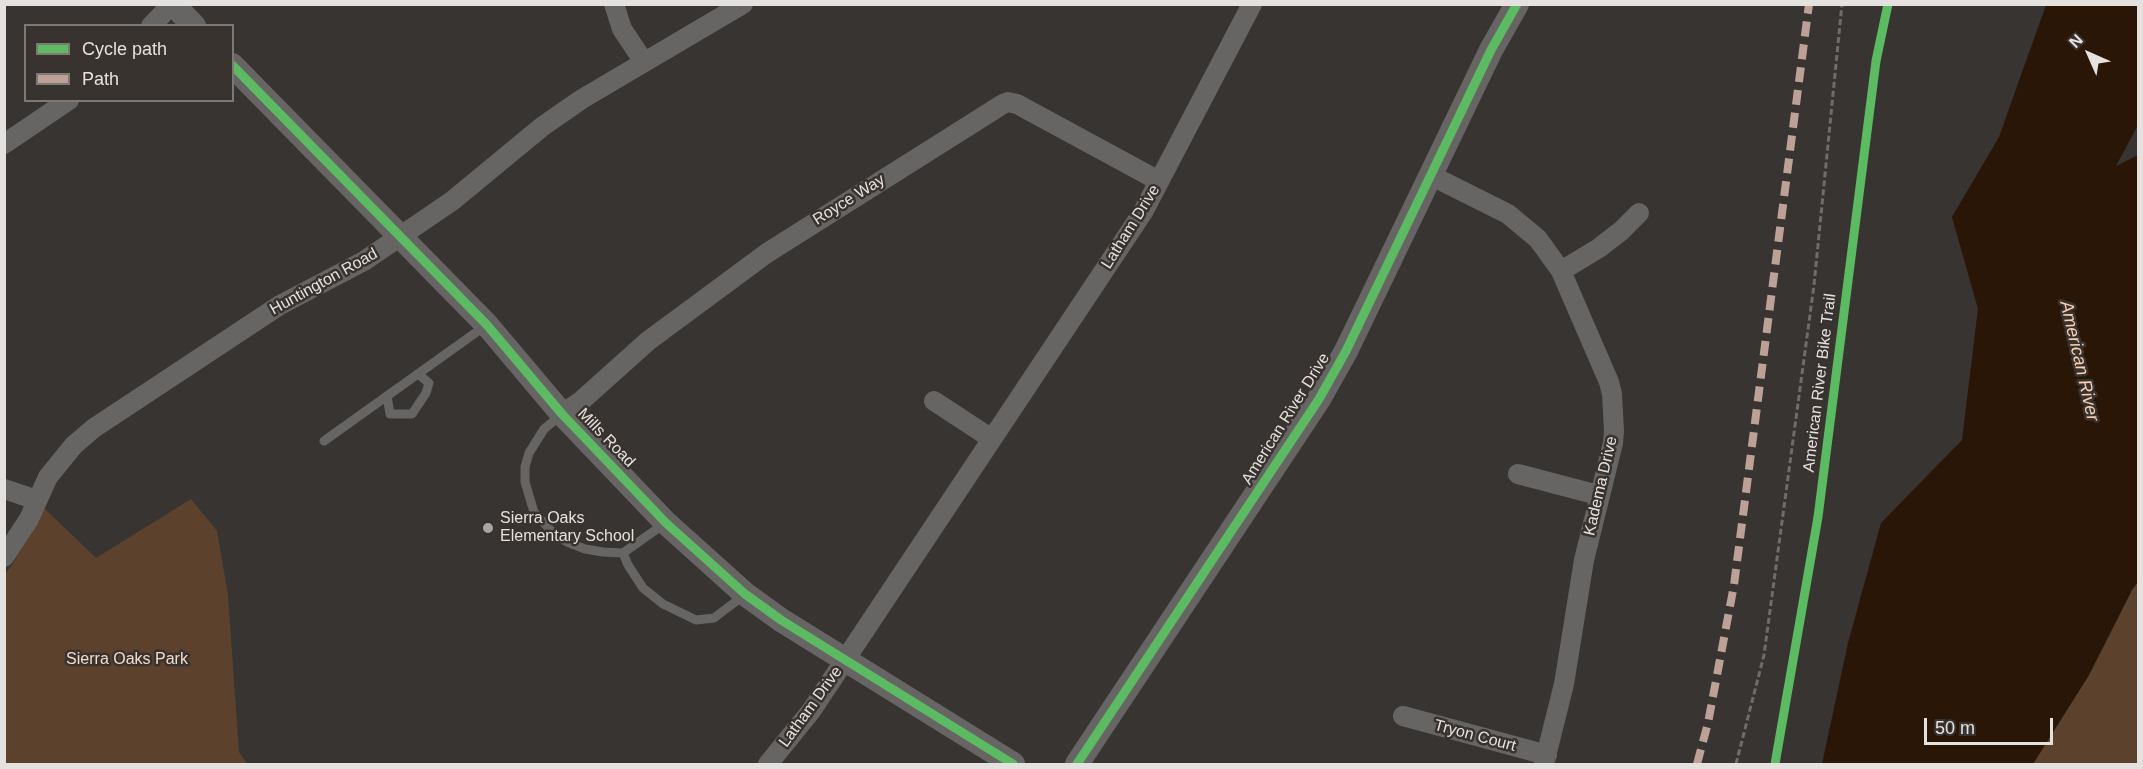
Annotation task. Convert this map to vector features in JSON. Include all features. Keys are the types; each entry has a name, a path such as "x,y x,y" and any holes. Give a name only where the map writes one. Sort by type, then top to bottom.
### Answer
{"street":[{"path":"153,24 172,4 192,24"},
{"path":"614,4 622,29 644,62"},
{"name":"Huntington Road","path":"4,557 15,544 48,477 64,455 94,428 280,305 364,261 400,237 452,201 543,126 582,99 743,4"},
{"name":"Latham Drive","path":"768,765 810,711 845,660 1143,212 1252,4"},
{"name":"American River Drive","path":"1077,765 1319,399 1340,361 1491,50 1517,4"},
{"name":"Mills Road","path":"234,67 487,325 562,414 666,523 745,594 781,620 1013,765"},
{"path":"4,144 66,102"},
{"name":"Royce Way","path":"562,414 582,401 648,341 767,253 1008,102 1017,104 1159,181"},
{"name":"Kadema Drive","path":"1430,175 1508,213 1538,239 1560,271 1609,382 1612,394 1614,431 1584,560 1564,684 1546,760"},
{"path":"1560,271 1599,248 1639,213"},
{"path":"934,401 992,439"},
{"path":"1518,474 1598,495"},
{"path":"4,489 37,500"},
{"name":"Tryon Court","path":"1404,716 1546,760"}],"lane":[{"path":"324,441 487,325"},
{"path":"387,396 390,414 412,414 426,393 429,383 418,374"},
{"path":"562,414 544,429 529,453 525,467 525,482 531,505 545,525 567,542 585,549 623,553 666,523"},
{"path":"623,553 643,588 663,604 687,617 696,620 714,618 745,594"}],"path":[{"path":"1736,765 1764,655 1814,285 1842,4"}],"green space":[{"name":"Sierra Oaks Park","path":"191,499 217,531 228,595 239,752 247,764 5,764 5,574 44,508 96,558"},
{"path":"2138,582 2138,764 2033,764 2089,675"}],"water":[{"name":"American River","path":"2046,5 2138,5 2138,125 2116,166 2138,155 2138,582 2089,675 2033,764 1822,764 1848,643 1881,523 1962,440 1978,309 1952,217 1999,137"}],"marked path":[{"path":"1697,764 1708,723 1734,585 1809,4"}],"cycle path":[{"path":"1077,764 1319,399 1346,351 1491,50 1517,4"},
{"name":"American River Bike Trail","path":"1775,764 1818,517 1876,61 1888,4"},
{"path":"234,67 487,325 562,414 666,523 745,594 781,620 1013,764"}],"place":[{"name":"Sierra Oaks Elementary School","path":"488,528"}]}
